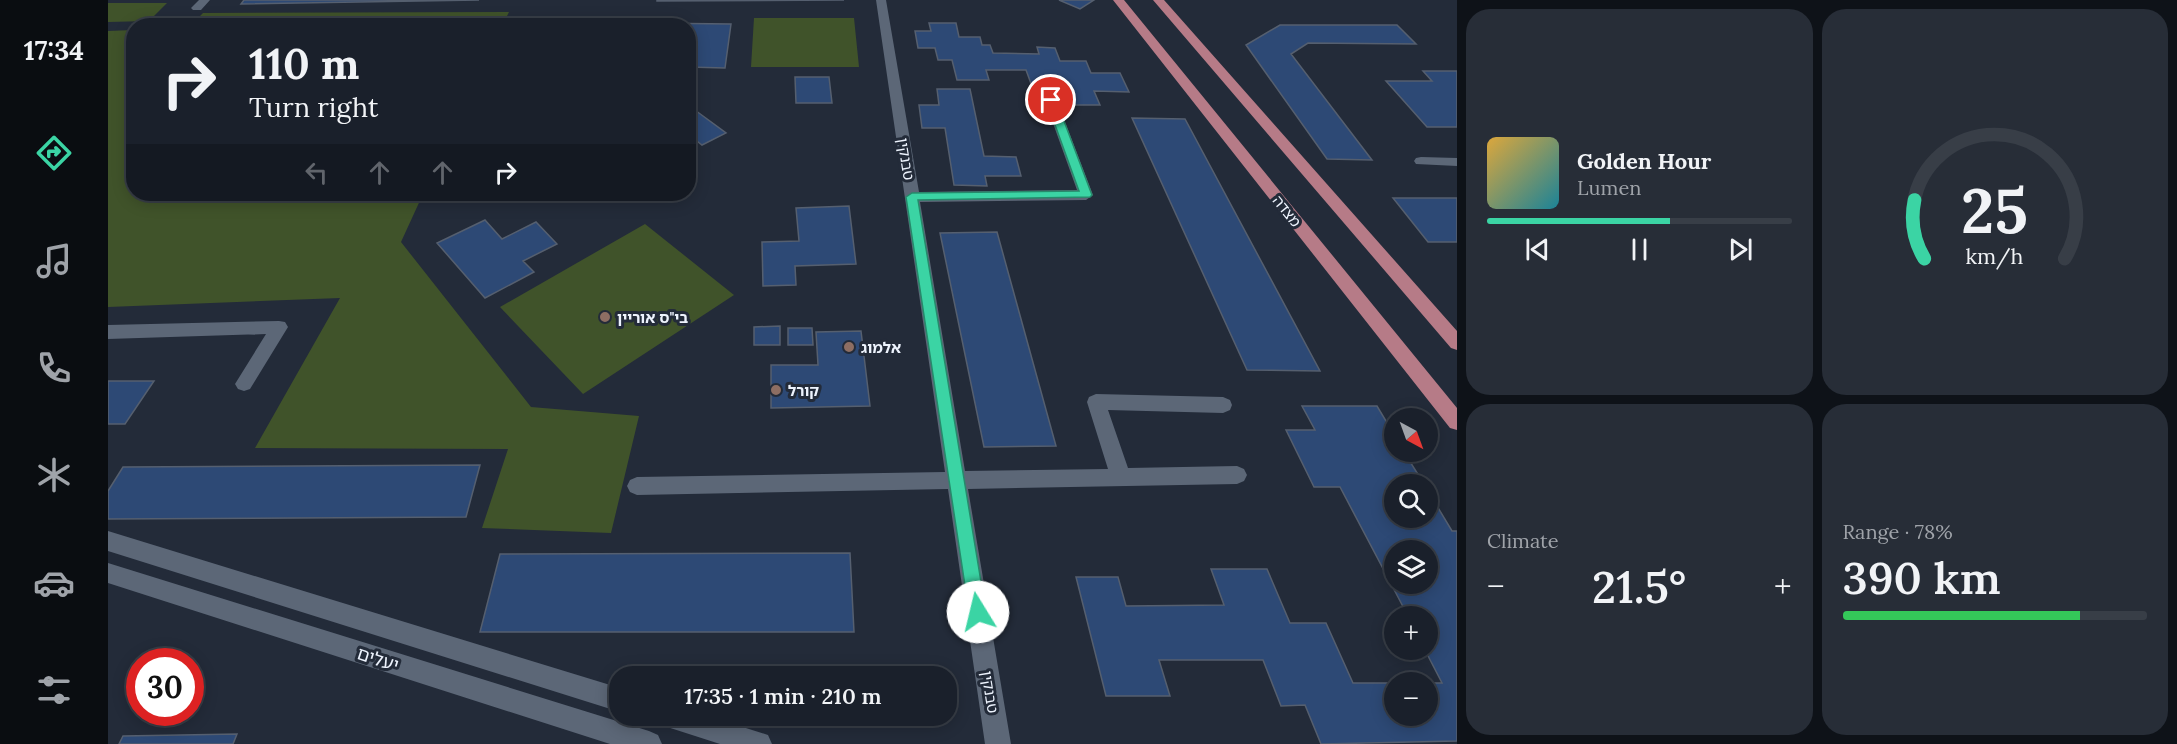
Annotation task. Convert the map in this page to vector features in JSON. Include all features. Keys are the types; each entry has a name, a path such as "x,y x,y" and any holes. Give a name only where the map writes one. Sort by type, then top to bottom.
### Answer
{"main road":[{"name":"מצדה","path":"1118,0 1457,422"},
{"path":"1158,0 1457,343"}],"street":[{"name":"טבנקין","path":"881,0 998,744"},
{"path":"912,197 1086,195 1051,100"},
{"path":"1422,161 1457,162"},
{"path":"108,332 279,327 244,384"},
{"path":"1121,477 1096,402 1223,405"},
{"path":"637,486 1237,474"},
{"name":"יעלים","path":"108,541 609,697"},
{"name":"יעלים","path":"108,573 649,744"},
{"path":"702,726 759,744"}],"green space":[{"path":"108,3 167,3 152,18 126,18 126,22 108,22"},
{"path":"509,12 506,18 198,18 203,13"},
{"path":"525,16 640,17 640,18 524,18"},
{"path":"754,18 854,18 859,67 751,67"},
{"path":"126,30 126,201 420,201 401,242 531,407 639,416 611,533 482,528 508,449 255,448 340,298 108,307 108,31"},
{"path":"645,224 734,295 583,394 500,307"}],"building":[{"path":"244,0 479,0 241,4"},
{"path":"657,0 844,0 657,1"},
{"path":"1059,0 1094,0 1080,9"},
{"path":"929,23 956,23 959,37 980,37 982,45 990,45 993,53 1039,54 1037,47 1055,48 1060,61 1086,61 1091,73 1120,73 1129,92 1094,91 1100,105 1071,105 1065,89 1033,89 1026,70 986,70 989,80 957,80 952,60 938,60 935,48 918,48 915,31 931,31"},
{"path":"696,24 731,24 725,68 696,67"},
{"path":"1280,25 1397,25 1416,44 1308,43 1291,54 1372,160 1327,159 1246,45"},
{"path":"1423,71 1457,71 1457,127 1427,127 1386,81 1432,81"},
{"path":"795,77 829,77 832,103 796,103"},
{"path":"937,89 970,89 984,156 1016,157 1021,176 985,176 987,186 954,185 945,128 922,128 919,105 939,105"},
{"path":"696,111 726,133 702,145 696,140"},
{"path":"1132,118 1185,119 1320,371 1247,370"},
{"path":"1393,198 1457,198 1457,242 1428,242"},
{"path":"849,206 856,264 795,266 796,285 763,286 762,242 799,241 796,208"},
{"path":"485,220 502,239 536,222 557,244 523,261 534,272 485,298 437,243"},
{"path":"997,232 1056,446 984,447 940,233"},
{"path":"780,326 780,345 754,345 754,327"},
{"path":"788,328 812,328 813,345 788,345"},
{"path":"861,331 870,406 771,408 771,365 818,365 816,332"},
{"path":"108,381 154,381 125,424 108,424"},
{"path":"1302,406 1377,406 1384,418 1384,462 1410,462 1418,474 1384,474 1384,528 1438,528 1438,508 1452,531 1457,531 1457,741 1321,744 1305,705 1281,706 1263,660 1159,660 1170,696 1106,696 1076,577 1118,577 1126,606 1224,605 1211,569 1267,569 1290,623 1326,623 1353,683 1384,683 1384,726 1438,726 1438,683 1442,683 1430,660 1438,660 1438,606 1403,606 1396,594 1438,594 1438,540 1384,540 1384,570 1340,487 1314,487 1286,430 1315,430"},
{"path":"480,465 466,517 108,519 108,491 123,467"},
{"path":"850,553 854,632 480,632 500,554"},
{"path":"237,734 233,744 119,744 123,736"}],"place":[{"name":"בי\"ס אוריין","path":"605,317"},
{"name":"אלמוג","path":"849,347"},
{"name":"קורל","path":"776,390"}],"route":[{"path":"978,612 912,197 1086,195 1051,100"}]}
